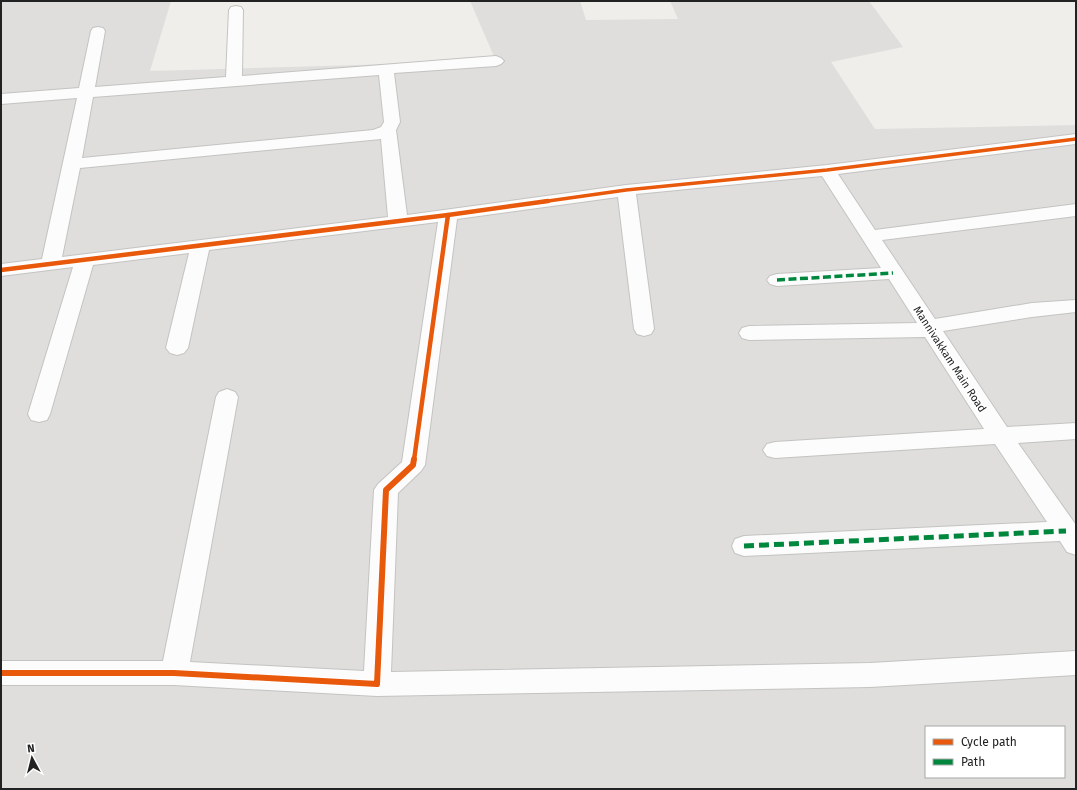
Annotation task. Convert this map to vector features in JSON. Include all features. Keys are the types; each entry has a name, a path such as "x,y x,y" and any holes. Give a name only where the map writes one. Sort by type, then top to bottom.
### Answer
{"street":[{"path":"234,82 236,10"},
{"path":"51,264 98,30"},
{"path":"1,99 496,61"},
{"path":"386,70 392,122 388,130 398,222"},
{"path":"72,164 376,135 388,130"},
{"path":"1,270 398,222 626,190 827,170 1076,139"},
{"name":"Mannivakkam Main Road","path":"827,170 1001,436 1071,538"},
{"path":"626,190 644,329"},
{"path":"869,236 1076,210"},
{"path":"377,684 386,490 413,465 448,215"},
{"path":"177,348 200,246"},
{"path":"39,414 85,260"},
{"path":"776,280 893,273"},
{"path":"749,333 930,328 1032,310 1076,306"},
{"path":"174,673 227,397"},
{"path":"775,450 1076,431"},
{"path":"744,546 1071,538"},
{"path":"1,673 174,673 377,684 870,675 1076,663"}],"shaded area":[{"path":"1,1 171,1 150,71 496,61 470,1 580,1 586,20 678,19 670,1 869,1 903,47 831,62 875,129 1076,125 1076,789 1,789"}],"marked path":[{"path":"777,280 893,273"},
{"path":"744,546 1066,531"}],"cycle path":[{"path":"1,270 448,215 626,190 827,170 1076,139"},
{"path":"1,673 174,673 377,684 386,490 413,465 448,215"}]}
